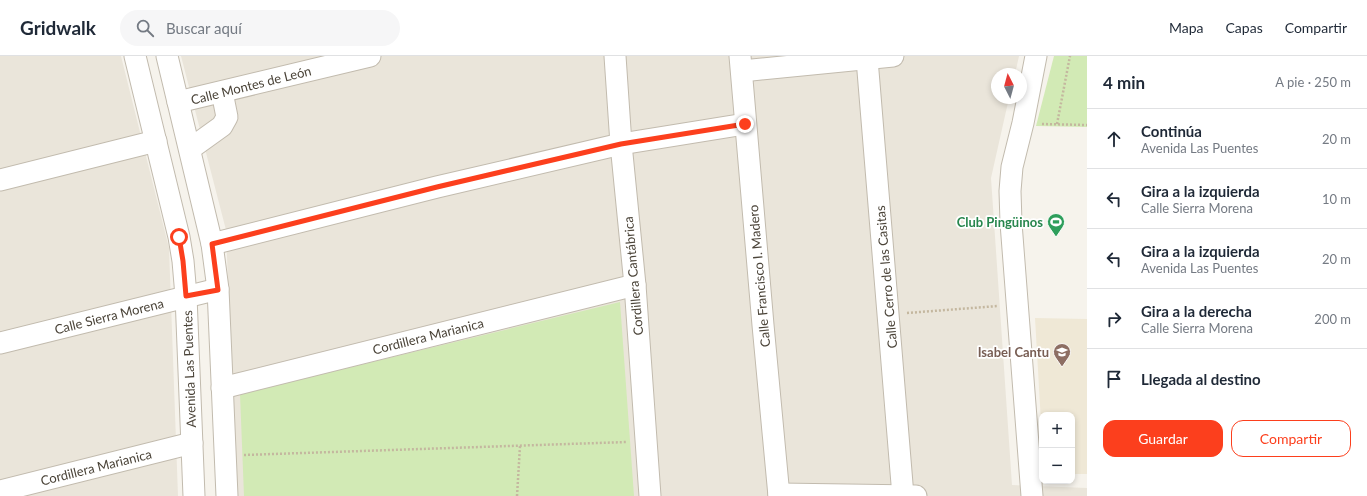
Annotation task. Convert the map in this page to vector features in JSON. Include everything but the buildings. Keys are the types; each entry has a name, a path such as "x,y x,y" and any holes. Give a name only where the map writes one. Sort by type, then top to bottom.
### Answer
{"street":[{"name":"Avenida Las Puentes","path":"135,56 179,237 183,261 186,296 194,496"},
{"path":"167,56 212,244 218,290 227,496"},
{"name":"Calle Montes de León","path":"178,102 370,56"},
{"name":"Cordillera Cantábrica","path":"615,56 621,144 635,285 650,496"},
{"path":"741,63 867,59 893,56"},
{"path":"1032,496 1011,223 1010,191 1012,168 1023,123 1036,56"},
{"name":"Calle Cerro de las Casitas","path":"867,59 903,496"},
{"name":"Calle Francisco I. Madero","path":"741,63 745,124 779,495"},
{"path":"190,149 222,126 227,117 222,92"},
{"path":"212,244 437,187 621,144 745,124"},
{"path":"0,180 156,141"},
{"name":"Cordillera Marianica","path":"222,388 635,285"},
{"name":"Calle Sierra Morena","path":"0,343 186,296 218,290"},
{"name":"Cordillera Marianica","path":"0,491 192,443"},
{"path":"779,495 916,496"}],"path":[{"path":"1056,124 1070,56"},
{"path":"1023,123 1087,125"},
{"path":"889,315 1018,305"},
{"path":"244,455 634,442"},
{"path":"517,496 520,446"}],"shaded area":[{"path":"0,56 121,56 169,248 178,496 0,496"},
{"path":"181,56 1019,56 1016,68 991,68 991,104 1008,104 991,178 1012,485 1087,488 1087,496 236,496 226,230"},
{"name":"Isabel Cantu","path":"1035,318 1087,319 1087,474 1075,474 1075,412 1040,412"}],"green space":[{"path":"1054,56 1087,56 1087,127 1036,126"},
{"path":"620,302 634,496 244,496 240,394"}],"place":[{"name":"Club Pingüinos","path":"1056,237"},
{"name":"Isabel Cantu","path":"1062,367"}],"route":[{"path":"179,237 186,296 218,290 212,244 437,187 621,144 745,124"}]}
